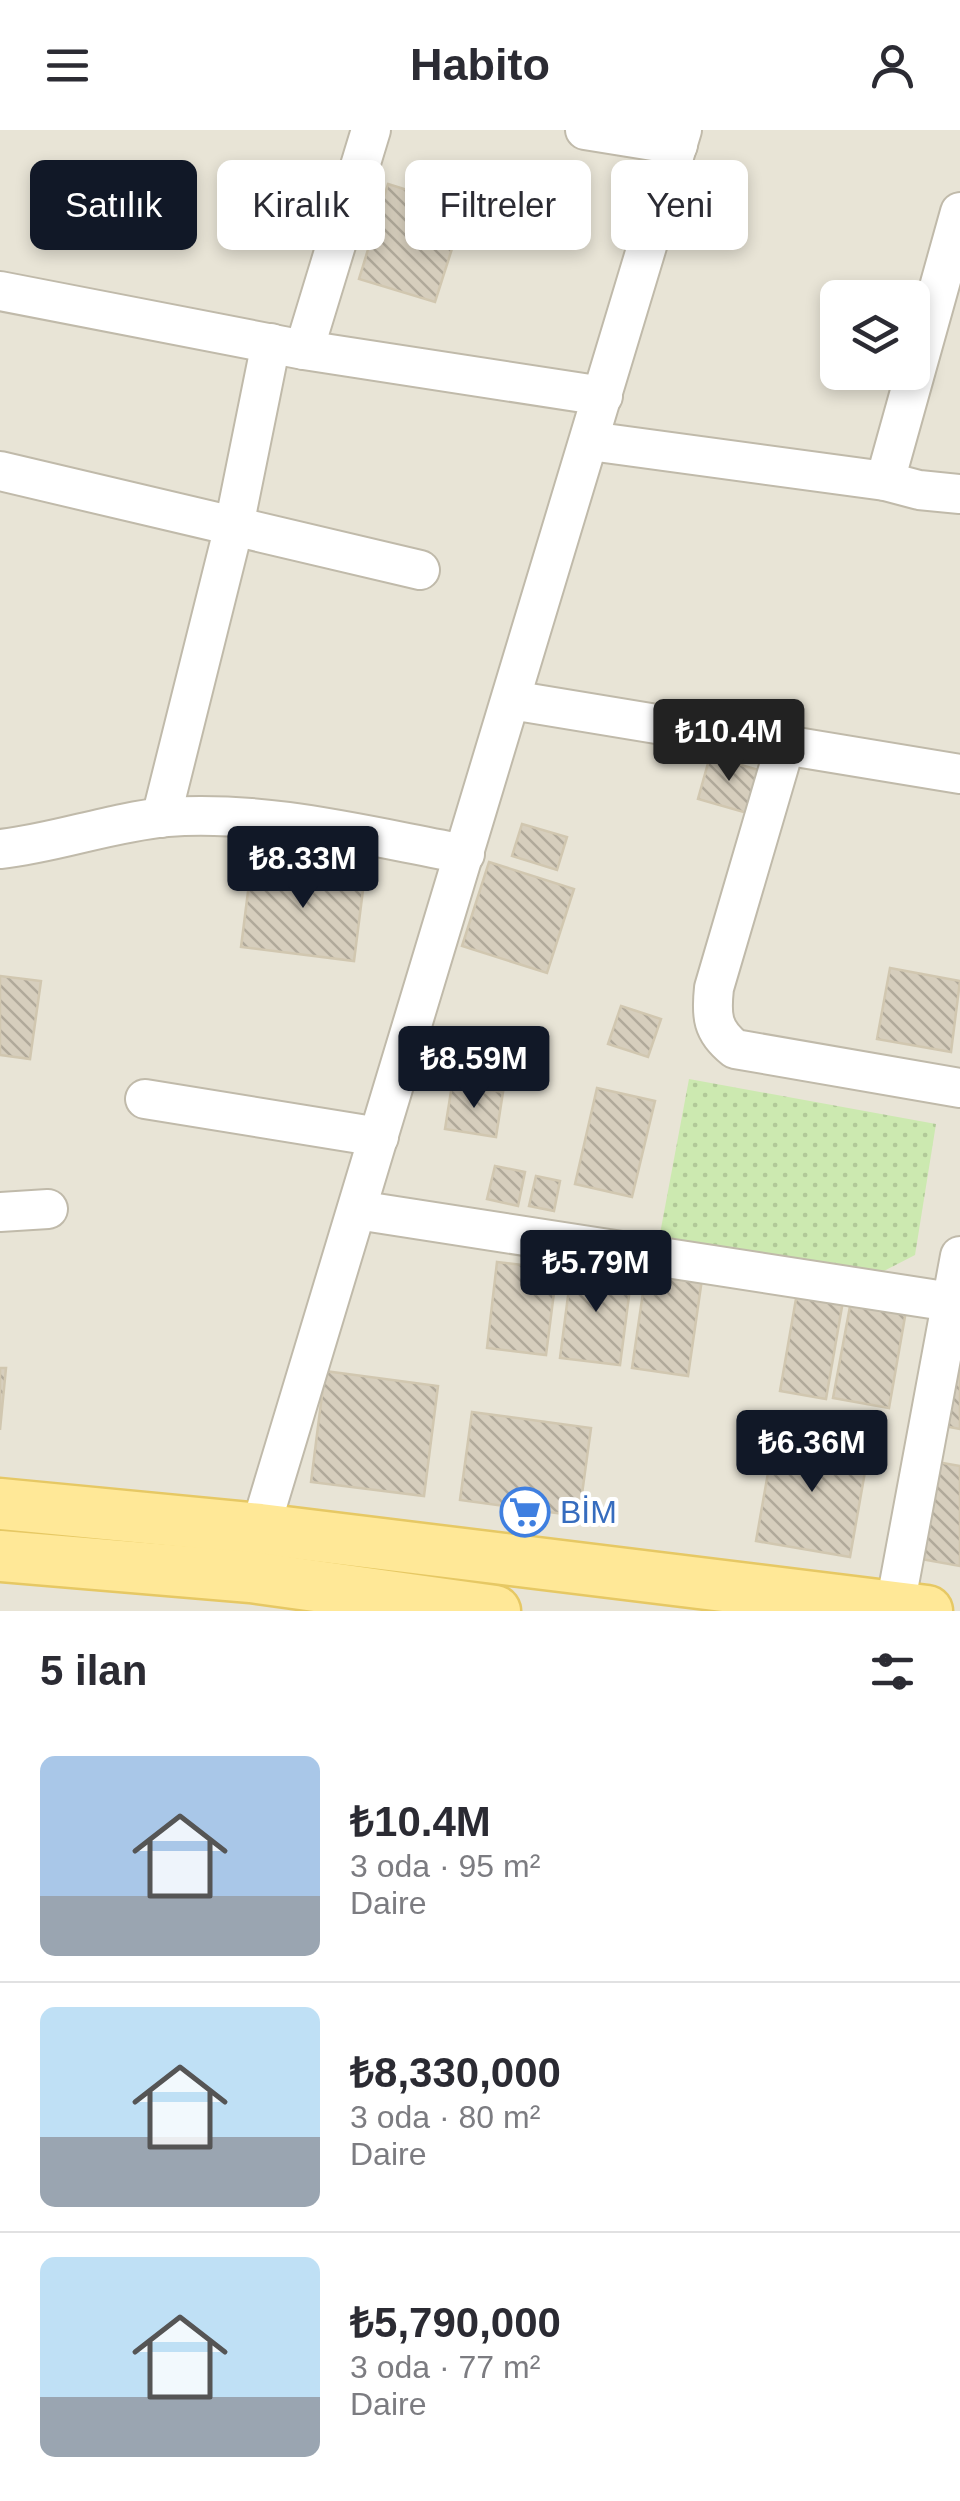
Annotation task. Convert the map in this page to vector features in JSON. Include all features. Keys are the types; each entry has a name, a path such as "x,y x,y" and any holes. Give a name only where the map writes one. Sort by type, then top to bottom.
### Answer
{"main road":[{"path":"0,1504 256,1554 336,1600 495,1611"},
{"path":"0,1556 256,1554 340,1540 800,1603 911,1609"}],"street":[{"path":"160,818 234,526 287,346 371,130"},
{"path":"256,1554 680,137 585,130"},
{"path":"886,480 960,212"},
{"path":"0,291 287,346 603,396"},
{"path":"590,441 886,480 919,490 960,494"},
{"path":"0,470 420,570"},
{"path":"511,700 960,774"},
{"path":"785,746 714,988 711,1019 721,1038 735,1049 960,1088"},
{"path":"0,850 160,818 202,815 282,820 465,854"},
{"path":"145,1100 379,1137"},
{"path":"0,1212 48,1209"},
{"path":"357,1210 952,1302"},
{"path":"911,1609 960,1256"},
{"path":"336,1600 340,1540"}],"shaded area":[{"path":"0,130 960,130 960,1611 0,1611"}],"green space":[{"path":"689,1079 936,1124 915,1255 880,1273 659,1239"}],"building":[{"path":"388,184 405,189 405,250 452,250 435,302 359,279 368,250 385,250"},
{"path":"710,756 759,770 747,813 698,799"},
{"path":"522,824 567,837 557,870 512,856"},
{"path":"252,860 365,874 354,961 241,947"},
{"path":"489,862 574,889 547,973 462,946"},
{"path":"890,968 960,981 951,1052 877,1039"},
{"path":"0,976 41,981 30,1059 0,1055"},
{"path":"621,1006 661,1019 648,1057 608,1044"},
{"path":"452,1085 503,1092 496,1137 445,1129"},
{"path":"597,1088 655,1101 632,1197 575,1184"},
{"path":"495,1166 525,1172 518,1206 487,1199"},
{"path":"536,1176 560,1181 554,1211 529,1206"},
{"path":"497,1262 557,1269 546,1355 487,1348"},
{"path":"572,1265 632,1273 620,1365 560,1358"},
{"path":"646,1272 702,1279 688,1376 632,1368"},
{"path":"797,1293 843,1301 826,1399 780,1391"},
{"path":"851,1301 906,1311 889,1408 833,1398"},
{"path":"960,1336 960,1429 944,1426"},
{"path":"0,1368 6,1368 0,1430"},
{"path":"325,1371 438,1386 424,1496 311,1482"},
{"path":"472,1412 591,1428 579,1516 460,1500"},
{"path":"775,1433 869,1449 850,1557 756,1541"},
{"path":"937,1462 960,1466 960,1566 921,1559"}],"place":[{"name":"BİM","path":"525,1512"}]}
